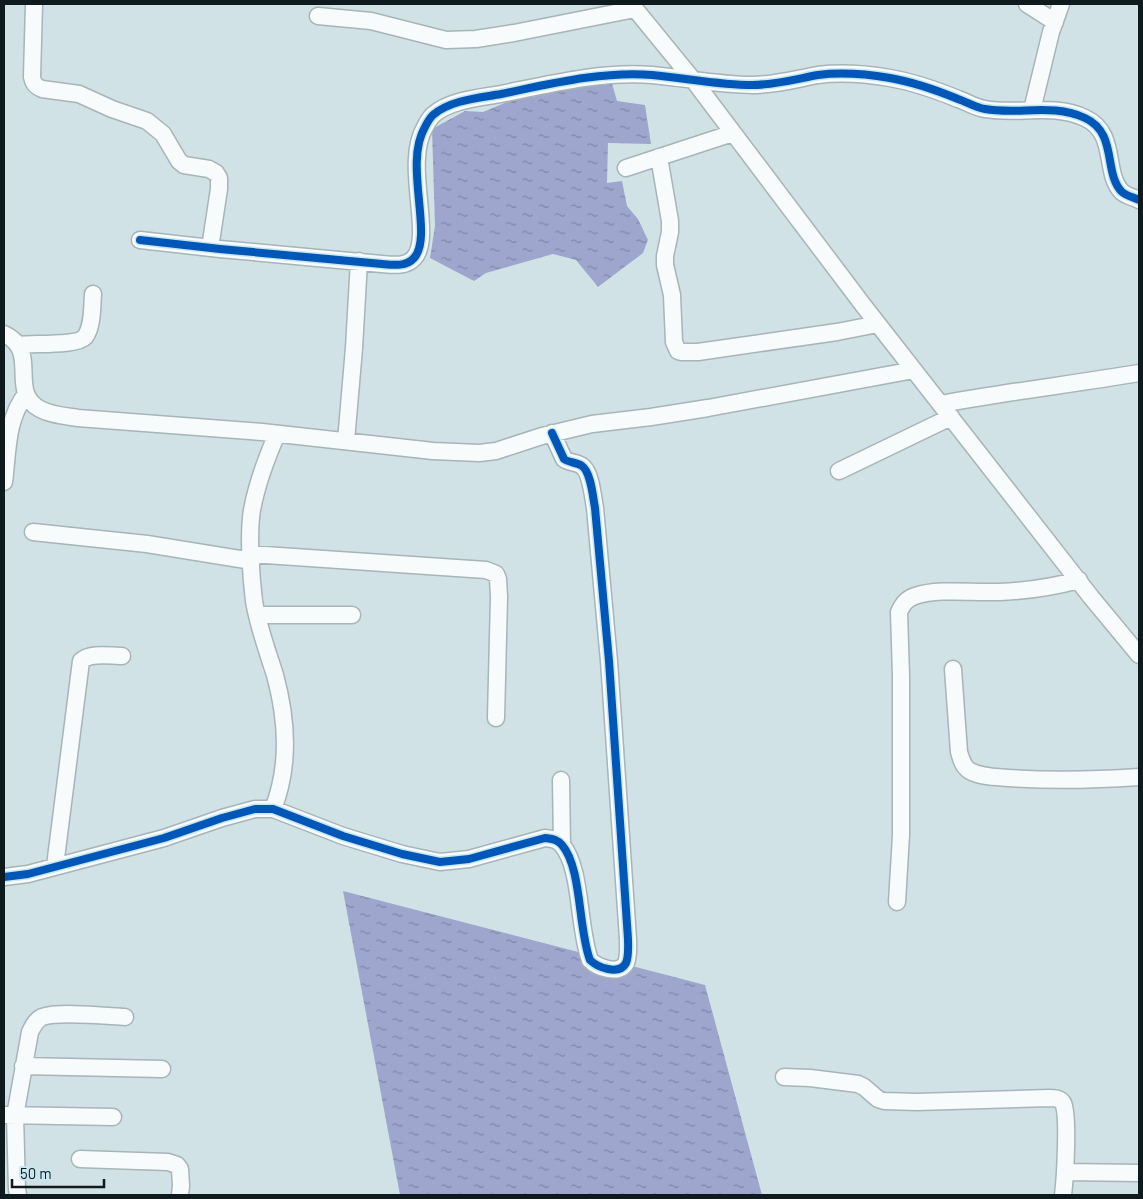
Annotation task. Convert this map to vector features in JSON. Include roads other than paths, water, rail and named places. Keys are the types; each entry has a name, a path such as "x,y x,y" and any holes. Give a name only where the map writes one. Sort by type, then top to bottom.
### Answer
{"street":[{"path":"34,4 32,76 36,87 79,94 112,109 147,121 163,134 179,161 184,165 209,169 216,173 219,178 219,189 210,248"},
{"path":"1027,4 1055,22"},
{"path":"1032,110 1061,4"},
{"path":"318,16 371,22 446,40 476,39 514,33 633,6 694,81 878,324 1139,654"},
{"path":"140,240 397,265 408,262 415,257 421,240 416,168 422,132 432,116 449,106 492,95 580,79 651,75 694,81 749,85 768,85 839,73 862,75 889,78 915,84 985,109 1067,113 1085,118 1097,126 1106,141 1117,186 1124,194 1139,200"},
{"path":"626,168 733,133"},
{"path":"659,158 670,221 665,265 672,295 674,342 678,351 698,352 837,332 878,324"},
{"path":"346,441 359,261"},
{"path":"18,345 77,342 84,338 91,318 93,294"},
{"path":"4,334 11,337 18,345 24,364 23,386 26,394 39,408 53,414 78,418 277,434 432,451 478,453 496,451 552,433 592,424 708,408 914,370"},
{"path":"941,404 1047,386 1092,382 1139,373"},
{"path":"4,482 14,412 26,394"},
{"path":"839,471 951,417"},
{"path":"4,877 28,874 164,838 255,809 277,810 316,826 402,854 440,862 484,856 544,838 555,839 570,858 590,960 600,968 618,969 624,966 627,961 628,939 609,661 594,508 590,483 585,468 582,465 564,459 552,433"},
{"path":"277,434 264,463 252,512 251,558 257,615 284,718 286,738 277,810"},
{"path":"33,532 147,544 251,558 486,570 496,574 499,597 496,718"},
{"path":"897,902 901,835 902,694 899,612 904,603 913,597 926,594 1009,591 1057,586 1079,580"},
{"path":"257,615 352,616"},
{"path":"55,866 81,661 85,657 92,656 122,656"},
{"path":"953,669 959,752 961,761 967,770 976,774 1030,780 1139,777"},
{"path":"561,780 562,846"},
{"path":"18,1195 9,1115 34,1023 42,1018 55,1015 125,1017"},
{"path":"23,1066 162,1069"},
{"path":"784,1077 858,1084 878,1099 884,1101 1060,1099 1064,1108 1065,1172 1063,1195"},
{"path":"9,1115 113,1117"},
{"path":"80,1159 173,1163 180,1169 180,1195"},
{"path":"1065,1172 1139,1173"}],"water":[{"path":"611,80 617,101 645,105 651,144 608,143 607,183 622,181 627,206 638,219 648,240 643,253 598,287 576,260 553,254 486,273 474,281 430,258 435,226 432,129 465,111 483,112 519,97"},
{"path":"343,891 705,985 762,1195 400,1195"}]}
